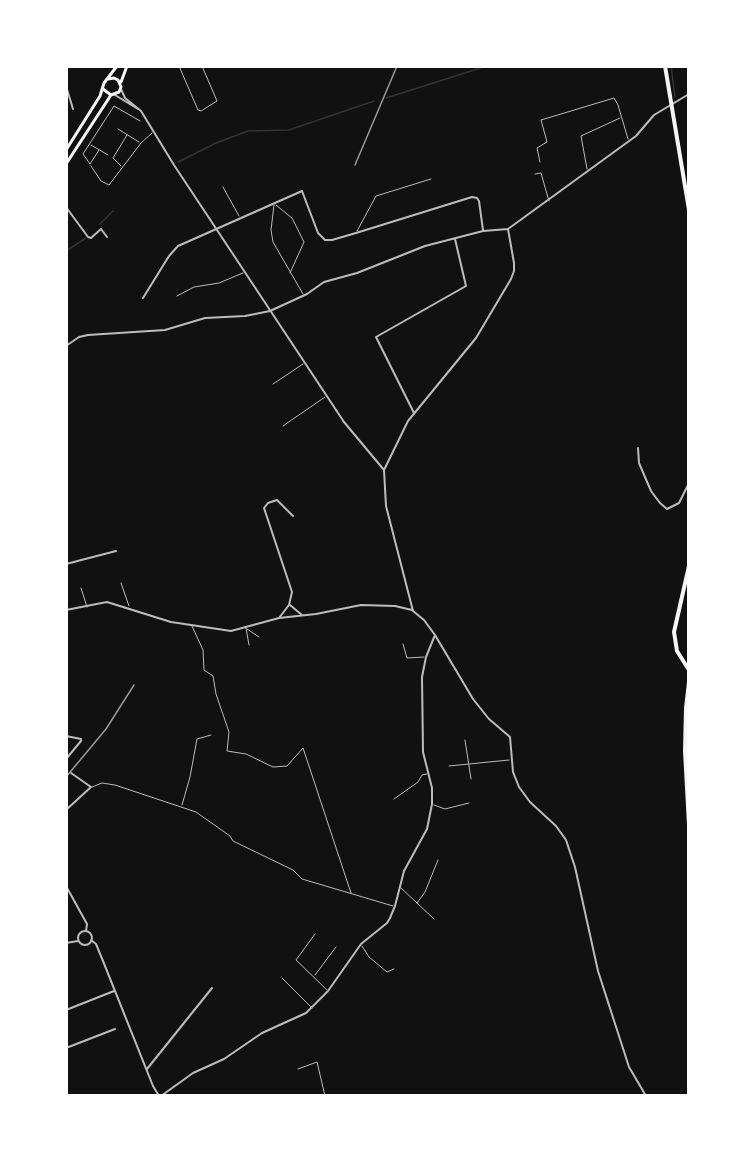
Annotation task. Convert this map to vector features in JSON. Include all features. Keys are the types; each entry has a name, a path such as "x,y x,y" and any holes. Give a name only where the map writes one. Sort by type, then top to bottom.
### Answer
{"highway":[{"path":"665,66 689,210"},
{"path":"689,566 674,632 679,656 689,670"},
{"path":"689,682 685,742 689,825"}],"main road":[{"path":"66,150 103,89 104,83 117,66"},
{"path":"66,164 104,105 119,92 127,66"},
{"path":"108,79 116,79 120,85"},
{"path":"103,89 105,93 113,95"}],"street":[{"path":"120,85 125,98 141,111 304,363 354,434 384,470"},
{"path":"66,86 73,109"},
{"path":"66,346 88,335 165,330 205,318 270,311 304,296 324,282 357,273 425,246 483,231 508,229 636,136 654,115 689,94"},
{"path":"113,95 141,111"},
{"path":"143,298 175,249 302,191 318,233 323,238 332,240 472,197 479,201 483,231"},
{"path":"66,207 88,237 91,238 101,229 107,237"},
{"path":"413,611 386,506 384,470 414,413 476,338 511,279 514,263 508,229"},
{"path":"414,413 376,337 466,286 454,238"},
{"path":"638,448 639,463 651,491 667,509 679,503 689,483"},
{"path":"279,618 289,605 292,592 264,508 268,503 277,500 293,516"},
{"path":"66,564 116,551"},
{"path":"66,610 107,602 171,622 231,631 279,618 316,614 361,605 395,606 413,611 424,620 473,699 489,719 510,737 513,772 519,787 562,832 569,848 584,901 598,971 629,1067 646,1096"},
{"path":"289,605 302,615"},
{"path":"86,931 96,944 153,1086 160,1096 193,1073 224,1059 262,1034 301,1017 312,1008 328,991 361,944 387,923 395,906 406,864 427,830 432,804 429,774 423,752 422,677 426,657 435,635"},
{"path":"66,736 81,739 66,759"},
{"path":"66,810 91,787 71,773"},
{"path":"66,886 87,924 86,931"},
{"path":"78,941 79,934 86,931"},
{"path":"66,943 78,941 85,946 92,940"},
{"path":"147,1069 212,988"},
{"path":"66,1010 114,991"},
{"path":"66,1048 115,1029"}],"lane":[{"path":"179,66 198,110 201,111 217,101 202,66"},
{"path":"540,162 538,146 547,142 541,120 614,98 629,141"},
{"path":"104,105 111,110"},
{"path":"140,121 116,106 111,110 83,154 100,181 109,185 141,143 154,131"},
{"path":"587,172 580,136 622,117"},
{"path":"118,129 141,143"},
{"path":"123,167 113,158 127,135"},
{"path":"81,140 108,155"},
{"path":"90,164 99,150"},
{"path":"533,153 537,152"},
{"path":"535,174 541,172 549,201"},
{"path":"356,233 376,196 431,179"},
{"path":"222,187 240,218"},
{"path":"274,203 292,218 304,242 290,273"},
{"path":"274,203 271,236 304,296"},
{"path":"177,296 194,287 219,283 244,272"},
{"path":"273,384 304,363"},
{"path":"284,426 327,396"},
{"path":"121,583 130,608"},
{"path":"81,588 87,607"},
{"path":"191,625 203,650 204,670 213,676 216,694 229,732 227,751 246,754 273,766 287,766 303,748 351,893"},
{"path":"246,628 259,637"},
{"path":"246,628 249,645"},
{"path":"403,644 407,658 426,657"},
{"path":"181,806 185,800 197,739 211,735"},
{"path":"465,740 471,779"},
{"path":"449,766 512,760"},
{"path":"394,799 418,782 422,775 429,774"},
{"path":"91,787 102,783 115,785 181,806 196,812 230,836 234,842 293,870 302,879 395,906"},
{"path":"432,804 441,809 469,803"},
{"path":"417,903 425,892 438,860"},
{"path":"400,886 434,919"},
{"path":"315,934 296,960 328,991"},
{"path":"361,944 369,957 387,972 394,969"},
{"path":"313,977 336,947"},
{"path":"282,978 312,1008"},
{"path":"298,1069 317,1062 325,1096"}],"waterway":[{"path":"386,98 487,66"},
{"path":"671,66 675,97"},
{"path":"178,162 216,143 248,131 289,130 374,101"},
{"path":"100,224 113,211"},
{"path":"66,251 86,238"}],"railway":[{"path":"355,165 397,66"},
{"path":"66,777 106,729 134,685"}]}
